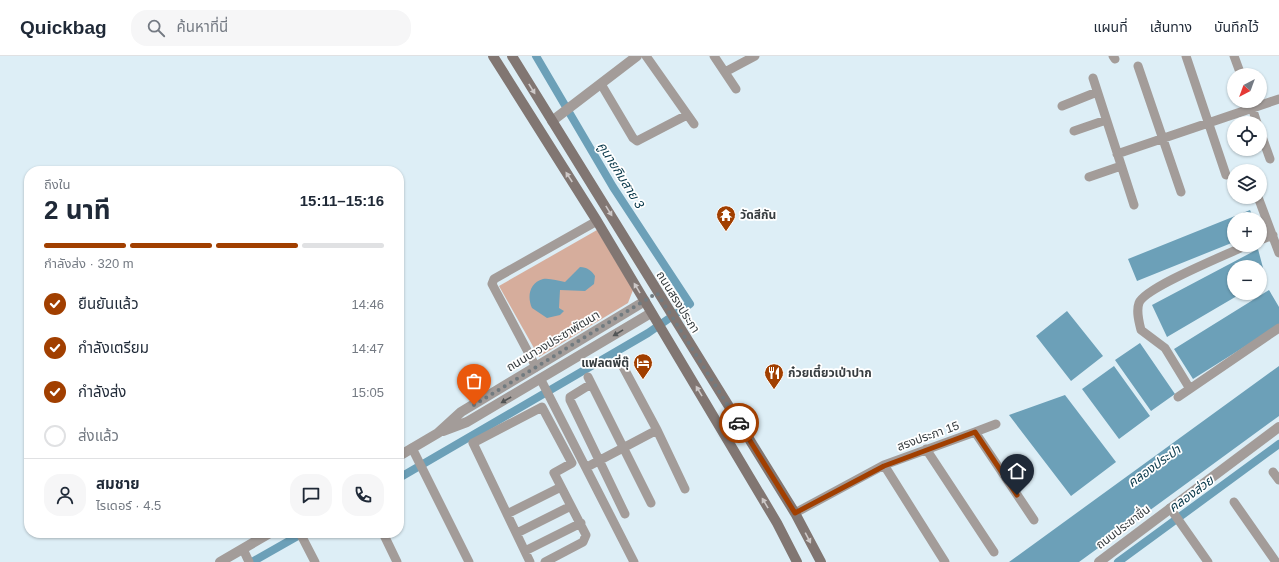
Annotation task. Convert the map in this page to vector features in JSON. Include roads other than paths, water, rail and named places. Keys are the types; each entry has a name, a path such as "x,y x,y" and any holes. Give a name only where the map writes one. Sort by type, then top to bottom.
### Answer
{"main road":[{"path":"493,56 597,221 777,523 797,562"},
{"name":"ถนนสรงประภา","path":"512,56 657,293 795,513 821,562"},
{"path":"645,301 657,293"},
{"path":"654,317 667,308"},
{"path":"718,424 734,414"}],"street":[{"path":"552,122 636,56"},
{"path":"646,56 694,124"},
{"path":"714,56 736,89"},
{"path":"725,72 755,56"},
{"path":"1186,56 1226,174"},
{"path":"1234,56 1238,68"},
{"path":"1138,66 1181,192"},
{"path":"1093,78 1134,205"},
{"path":"601,84 634,138 637,140 687,115"},
{"path":"1062,106 1097,92"},
{"path":"1267,101 1279,99"},
{"path":"1118,154 1208,123 1242,108"},
{"path":"1074,131 1106,120"},
{"path":"1267,151 1270,159"},
{"path":"1089,177 1121,166"},
{"path":"1261,204 1279,252"},
{"path":"536,367 492,284 494,279 597,221"},
{"path":"1267,237 1273,235"},
{"path":"1190,389 1165,348 1141,330 1138,311 1139,302 1146,295 1164,284 1232,252"},
{"name":"ถนนนาวงประชาพัฒนา","path":"438,433 461,412 645,301"},
{"name":"ถนนนาวงประชาพัฒนา","path":"404,453 438,433 467,422 654,317"},
{"path":"1178,397 1279,328"},
{"path":"621,363 657,430 685,489"},
{"path":"541,380 587,467 634,562"},
{"path":"625,514 570,400 570,396 589,380 651,503"},
{"path":"530,562 473,443 542,407 572,463 554,473 586,535 583,542 545,562"},
{"path":"975,432 996,424"},
{"name":"ถนนประชาชื่น","path":"1101,561 1279,428"},
{"path":"587,467 657,430"},
{"name":"สรงประภา 15","path":"795,513 884,466 926,449 975,432 1034,520"},
{"path":"412,448 469,562"},
{"path":"926,449 994,552"},
{"path":"884,466 945,562"},
{"path":"1273,472 1279,480"},
{"path":"507,514 562,487"},
{"path":"1234,502 1276,562"},
{"path":"517,533 571,506"},
{"path":"1171,510 1208,562"},
{"path":"525,551 581,523"},
{"path":"220,562 246,555 265,538"},
{"path":"303,538 315,562"},
{"path":"385,538 397,562"}],"water":[{"path":"1227,219 1227,245 1137,281 1128,259"},
{"path":"1252,252 1259,252 1261,260 1237,260"},
{"path":"1227,265 1227,300 1230,300 1167,337 1152,305"},
{"path":"580,267 591,271 594,274 594,284 585,291 560,290 559,308 564,311 560,315 547,318 532,308 530,304 530,291 538,281 543,279 551,279 565,282"},
{"path":"1269,290 1279,307 1279,325 1193,379 1174,349 1253,300 1267,300 1267,291"},
{"path":"1067,311 1103,356 1071,381 1036,336"},
{"path":"1140,343 1175,394 1151,411 1115,360"},
{"path":"1114,366 1150,416 1119,439 1082,389"},
{"name":"คลองประปา","path":"1279,366 1279,416 1079,562 1009,562"},
{"path":"1065,395 1116,462 1071,496 1009,415"}],"waterway":[{"name":"คูนายกิมสาย 3","path":"404,475 648,333 690,304 613,187 536,56"},
{"name":"คลองส่วย","path":"1118,562 1279,444"},
{"path":"252,562 294,538"}],"place":[{"name":"วัดสีกัน","path":"726,232"},
{"name":"แฟลตพี่ตุ๊","path":"643,380"},
{"name":"ก๋วยเตี๋ยวเป่าปาก","path":"774,390"}]}
